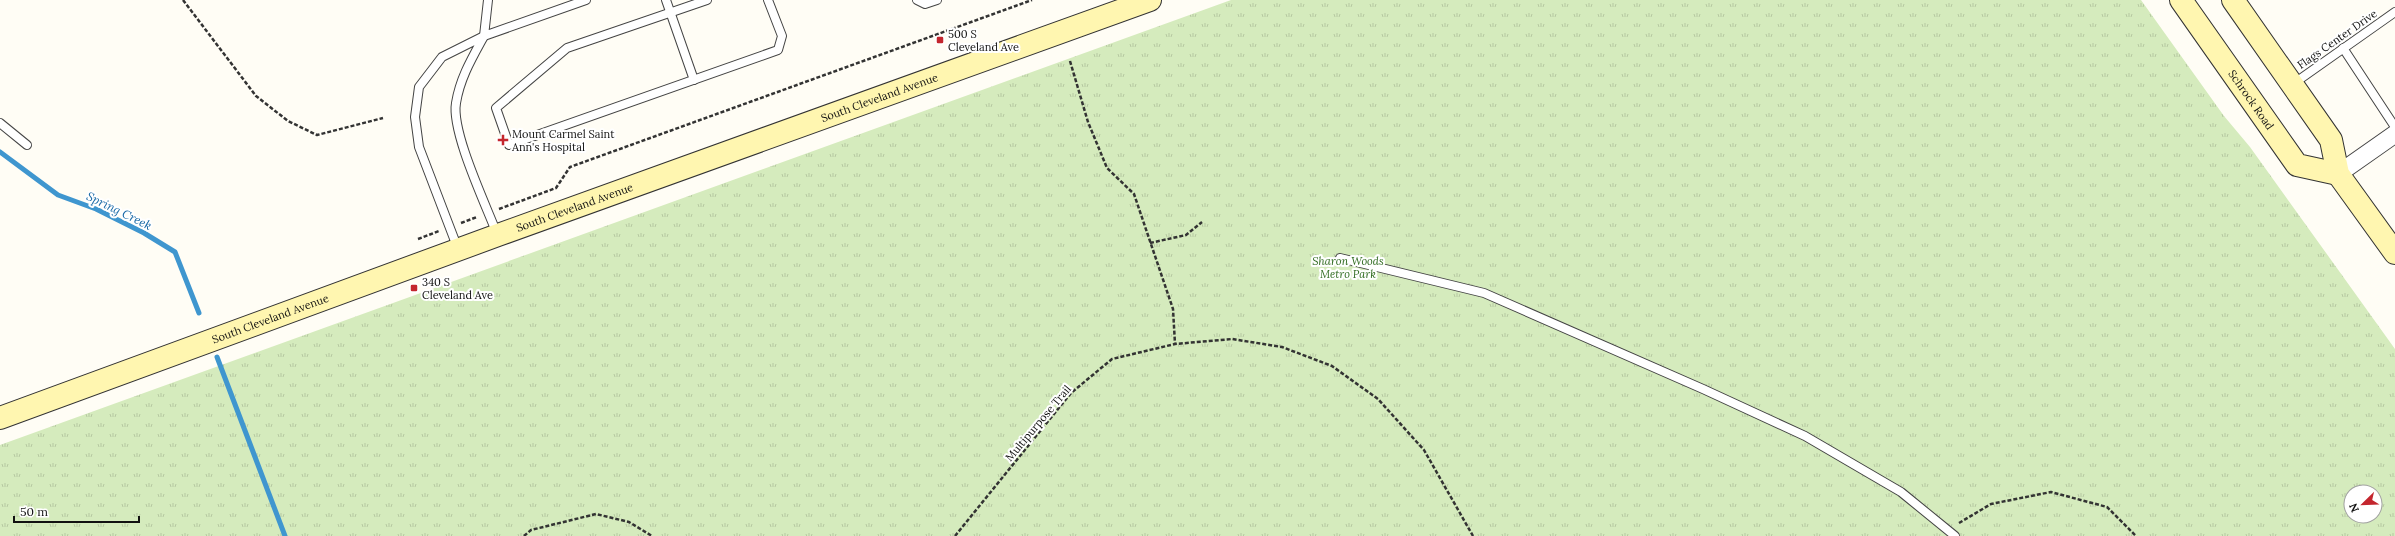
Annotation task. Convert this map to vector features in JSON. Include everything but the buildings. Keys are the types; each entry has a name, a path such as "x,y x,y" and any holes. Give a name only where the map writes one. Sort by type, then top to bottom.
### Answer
{"main road":[{"name":"South Cleveland Avenue","path":"0,418 1118,5 1150,0"},
{"name":"Schrock Road","path":"2181,0 2297,165 2338,174"},
{"path":"2233,0 2331,140 2338,174 2395,253"}],"street":[{"path":"2338,174 2395,134"}],"lane":[{"path":"488,0 484,36 462,77 455,105 460,140 498,235"},
{"path":"458,249 419,147 415,117 419,87 442,57 484,36 586,0"},
{"path":"666,0 694,80"},
{"path":"707,0 567,48 496,108 510,145 778,50 782,36 768,0"},
{"path":"918,0 926,4 937,0"},
{"name":"Flags Center Drive","path":"2292,84 2395,12"},
{"path":"2343,48 2395,127"},
{"path":"0,123 27,145"},
{"path":"1340,258 1484,293 1703,389 1805,436 1901,492 1949,529 1955,536"}],"path":[{"path":"182,0 256,96 288,121 317,135 383,118"},
{"path":"418,239 556,188 570,167 1032,0"},
{"path":"1070,60 1099,150 1107,168 1134,194 1173,309 1175,344"},
{"path":"1150,243 1186,235 1202,222"},
{"name":"Multipurpose Trail","path":"955,536 1071,393 1112,359 1175,344 1232,339 1282,347 1332,366 1378,399 1424,450 1473,536"},
{"path":"1949,529 1991,504 2051,492 2107,507 2136,536"},
{"path":"524,536 531,530 596,514 629,522 652,536"}],"green space":[{"name":"Sharon Woods Metro Park","path":"1231,0 2141,0 2224,116 2250,147 2395,349 2395,536 0,536 0,445"}],"waterway":[{"name":"Spring Creek","path":"0,152 58,195 96,209 144,233 175,252 199,313"},
{"name":"Spring Creek","path":"217,357 285,536"}],"place":[{"name":"500 S Cleveland Ave","path":"940,40"},
{"name":"Mount Carmel Saint Ann's Hospital","path":"503,140"},
{"name":"340 S Cleveland Ave","path":"414,288"}]}
